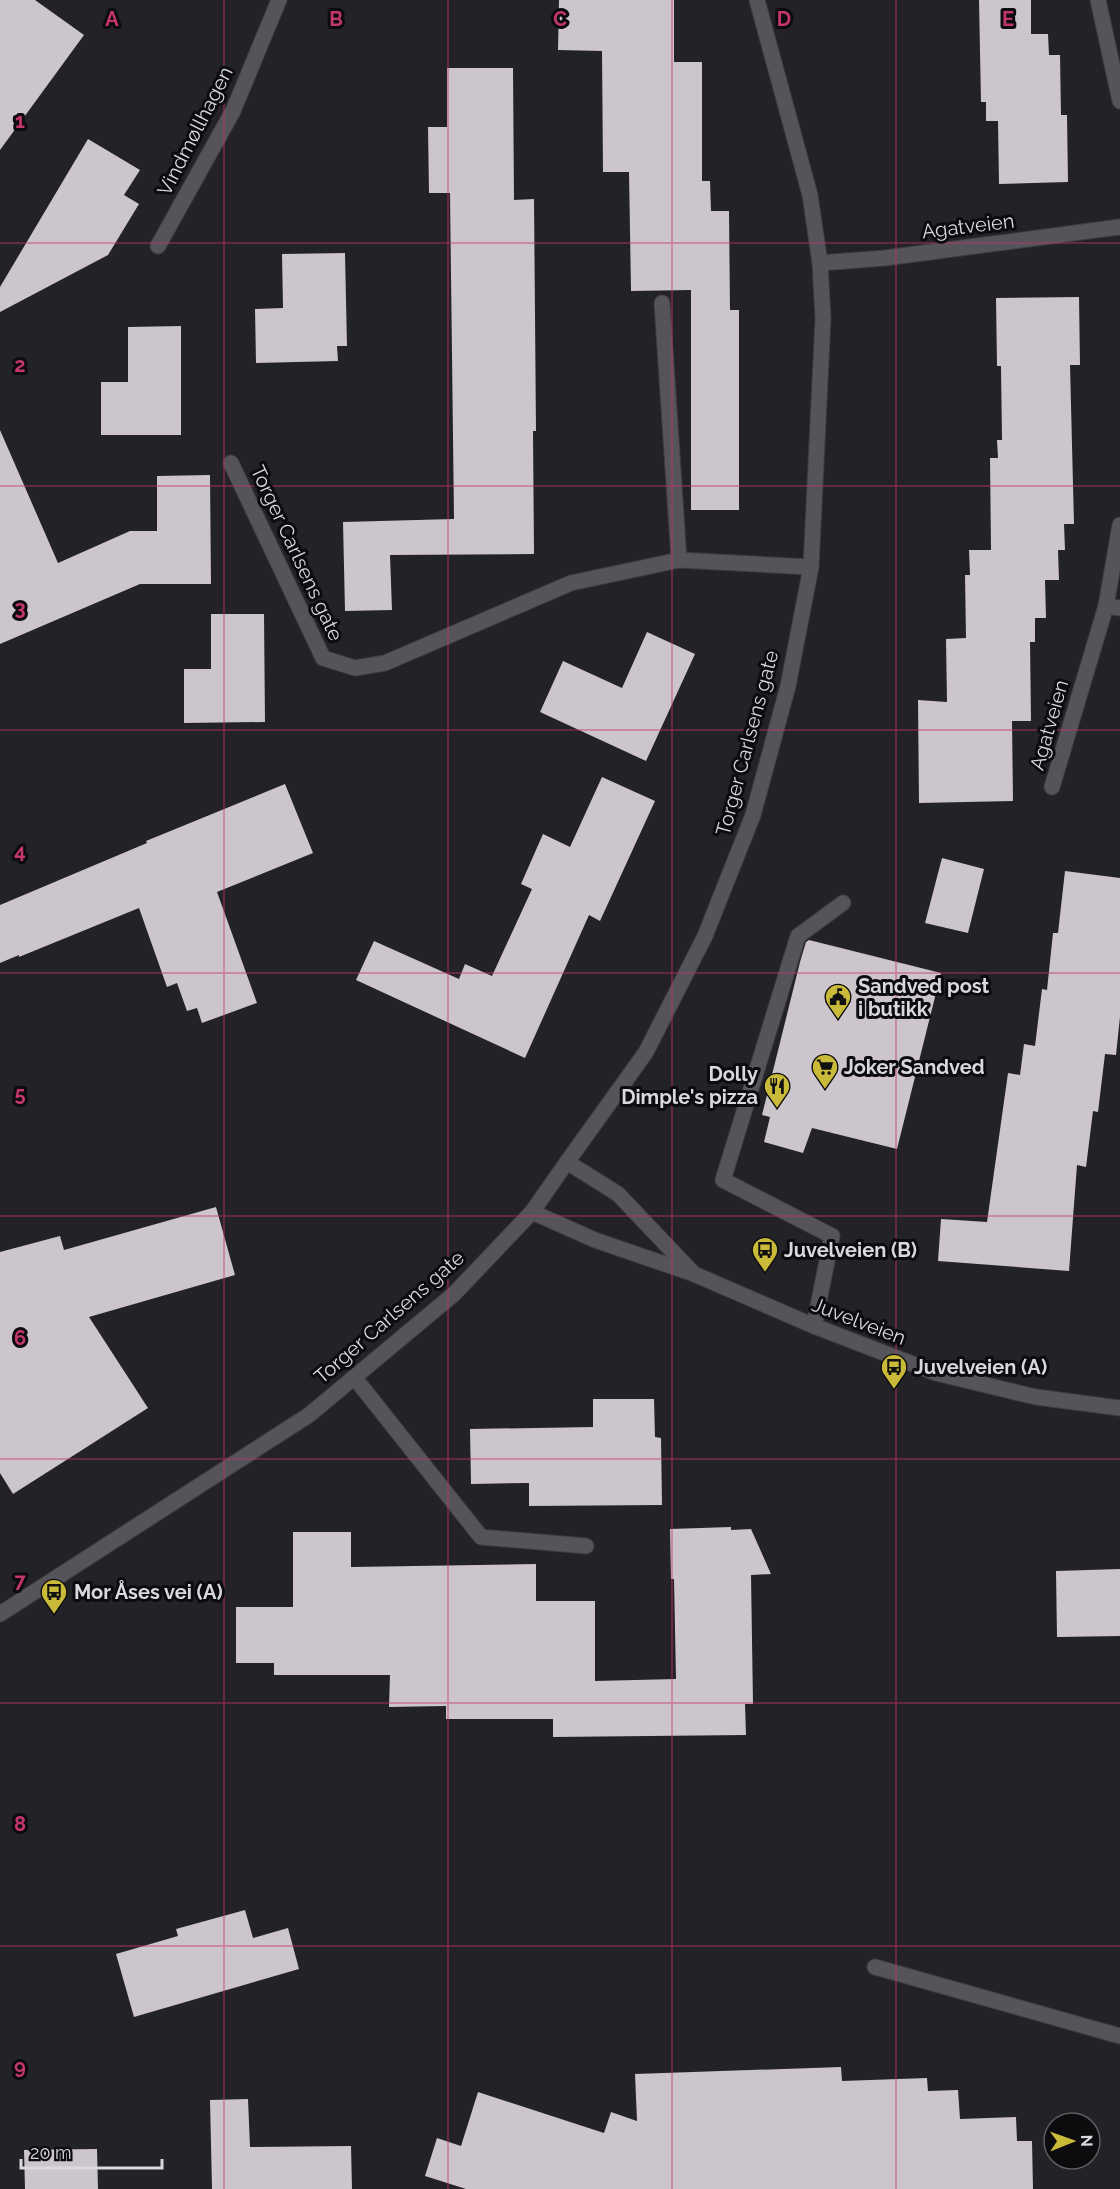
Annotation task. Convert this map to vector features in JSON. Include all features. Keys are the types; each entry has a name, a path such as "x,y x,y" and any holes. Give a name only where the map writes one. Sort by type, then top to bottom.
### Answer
{"street":[{"name":"Vindmøllhagen","path":"158,246 233,111 279,0"},
{"name":"Torger Carlsens gate","path":"0,1614 309,1414 454,1294 532,1212 646,1052 705,936 753,815 788,686 810,567 823,319 820,263 810,195 757,0"},
{"path":"1098,0 1120,101"},
{"name":"Agatveien","path":"820,263 885,258 1120,227"},
{"path":"662,303 679,560"},
{"name":"Torger Carlsens gate","path":"231,463 323,658 355,668 385,663 571,584 679,560 810,567"},
{"name":"Agatveien","path":"1052,787 1113,607 1120,525"},
{"path":"814,1326 832,1236 723,1180 798,936 843,903"},
{"name":"Juvelveien","path":"567,1162 618,1194 694,1274"},
{"name":"Juvelveien","path":"532,1212 596,1240 694,1274 814,1326 936,1373 1036,1397 1120,1408"},
{"path":"354,1377 481,1537 586,1546"},
{"path":"875,1967 1120,2036"}],"building":[{"path":"0,0 35,0 84,35 0,150"},
{"path":"559,0 674,0 674,62 702,62 702,181 710,181 711,211 729,211 730,310 739,310 739,510 691,510 691,290 631,291 629,172 603,172 602,51 558,50"},
{"path":"979,0 1031,0 1031,34 1048,34 1049,55 1060,55 1061,115 1067,115 1068,182 999,184 998,121 986,121 986,102 981,102"},
{"path":"447,68 513,68 514,200 534,199 536,431 533,431 534,554 390,555 392,610 345,611 343,522 454,519 450,193 429,193 428,127 447,127"},
{"path":"88,139 140,170 124,195 139,204 108,255 0,312 0,287"},
{"path":"345,253 347,346 337,346 338,361 256,363 255,309 283,308 282,254"},
{"path":"1079,297 1080,365 1070,365 1074,524 1064,524 1065,550 1058,550 1059,580 1045,580 1046,618 1035,618 1035,642 1030,642 1031,721 1012,721 1013,801 919,803 918,700 947,702 946,639 966,638 965,575 970,575 969,550 991,550 990,458 998,458 997,440 1002,440 1001,366 997,366 996,298"},
{"path":"181,326 181,435 101,435 101,382 128,382 128,327"},
{"path":"0,430 58,563 130,531 157,531 157,476 210,475 211,584 140,584 0,644"},
{"path":"211,614 264,614 265,722 184,723 184,669 211,669"},
{"path":"647,632 695,654 646,761 540,712 563,661 622,688"},
{"path":"602,777 655,801 600,921 589,915 525,1058 356,980 374,941 459,979 465,964 492,976 532,889 521,884 543,834 570,847"},
{"path":"285,784 313,853 217,892 257,1003 202,1023 197,1008 187,1011 177,983 167,987 139,908 0,963 0,905 147,843 146,841"},
{"path":"942,858 984,869 968,933 925,923"},
{"path":"1065,871 1120,878 1120,1017 1116,1055 1105,1054 1098,1112 1093,1111 1086,1167 1077,1165 1069,1271 938,1261 941,1219 987,1222 1008,1073 1020,1075 1024,1044 1035,1046 1042,989 1047,990 1053,933 1058,933"},
{"path":"809,940 941,973 897,1149 812,1128 803,1153 764,1142 770,1117 762,1115 800,962 806,942"},
{"path":"216,1207 235,1275 89,1317 148,1408 13,1494 0,1473 0,1252 60,1236 64,1250"},
{"path":"593,1399 654,1399 655,1437 661,1438 662,1505 529,1506 529,1483 471,1484 470,1429 593,1427"},
{"path":"731,1527 731,1530 751,1529 771,1574 751,1575 753,1704 745,1704 746,1735 553,1737 553,1719 446,1719 446,1706 389,1707 390,1675 274,1675 274,1663 236,1663 236,1607 293,1607 293,1532 351,1532 351,1567 536,1564 536,1601 595,1601 595,1681 676,1679 674,1579 671,1579 670,1529"},
{"path":"1120,1569 1120,1636 1057,1637 1056,1571"},
{"path":"245,1910 253,1938 288,1928 299,1969 134,2017 116,1954 178,1936 176,1929"},
{"path":"841,2067 842,2081 927,2078 928,2091 958,2090 960,2119 1016,2117 1017,2141 1032,2141 1033,2189 466,2189 425,2176 437,2138 461,2146 478,2092 604,2133 611,2112 637,2121 635,2074"},
{"path":"248,2099 250,2147 351,2146 352,2189 212,2189 210,2100"},
{"path":"97,2149 98,2189 25,2189 24,2150"}],"place":[{"name":"Sandved post i butikk","path":"838,1020"},
{"name":"Joker Sandved","path":"825,1090"},
{"name":"Dolly Dimple's pizza","path":"777,1109"},
{"name":"Juvelveien (B)","path":"765,1273"},
{"name":"Juvelveien (A)","path":"894,1390"},
{"name":"Mor Åses vei (A)","path":"54,1615"}]}
